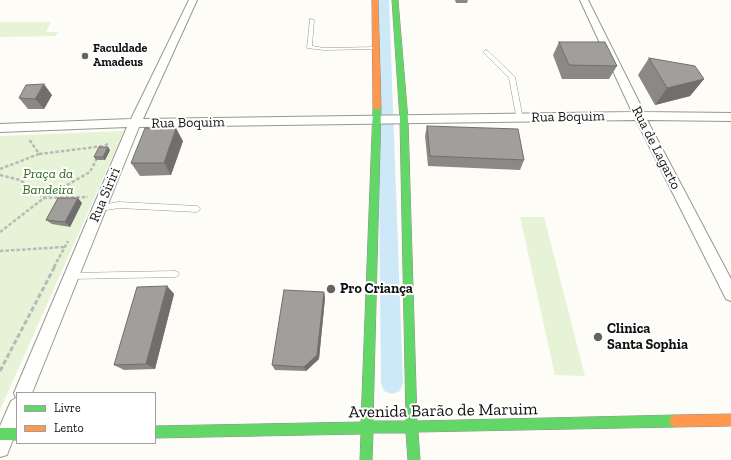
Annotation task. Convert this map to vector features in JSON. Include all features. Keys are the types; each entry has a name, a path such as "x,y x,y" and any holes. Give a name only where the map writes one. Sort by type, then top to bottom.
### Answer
{"street":[{"name":"Rua Siriri","path":"23,392 71,276 94,206 193,0"},
{"path":"366,460 366,429 380,121 375,0"},
{"path":"394,0 400,120 410,411 414,460"},
{"name":"Rua de Lagarto","path":"584,0 640,116 731,294"},
{"name":"Rua Boquim","path":"0,128 135,123 380,121 640,116 731,117"},
{"path":"6,437 16,410"},
{"name":"Avenida Barão de Maruim","path":"156,432 366,429 731,420"}],"lane":[{"path":"312,20 309,47 324,49 376,48"},
{"path":"486,52 512,77 519,115 522,118"},
{"path":"94,206 119,205 197,209"},
{"path":"71,276 174,274"}],"path":[{"path":"35,136 27,136 39,154"},
{"path":"0,169 39,154 104,146 116,140"},
{"path":"0,232 44,198 90,172 104,146"},
{"path":"0,175 20,180 44,198 90,197 94,206"},
{"path":"0,371 71,235"},
{"path":"0,251 64,248"}],"green space":[{"path":"0,22 51,22 46,32 59,32 55,36 0,37"},
{"name":"Praça da Bandeira","path":"124,131 0,410 0,136"},
{"path":"520,217 544,217 585,376 555,375"}],"building":[{"path":"559,42 605,42 617,66 569,65"},
{"path":"649,58 695,66 704,79 667,88"},
{"path":"44,84 35,99 19,98 26,85"},
{"path":"427,126 518,129 524,160 430,156"},
{"path":"145,128 176,128 164,163 131,163"},
{"path":"99,147 108,147 103,157 94,157"},
{"path":"58,198 78,198 65,222 46,220"},
{"path":"167,286 146,364 114,365 137,287"},
{"path":"284,290 324,292 317,355 304,367 272,365"}],"waterway":[{"path":"383,0 392,383"}],"traffic: fast":[{"path":"395,0 404,120 411,411 414,460"},
{"path":"366,460 377,108"},
{"path":"156,432 675,421"},
{"path":"0,434 16,434"}],"traffic: slow":[{"path":"375,0 377,108"},
{"path":"675,421 731,420"}],"place":[{"name":"Faculdade Amadeus","path":"85,56"},
{"name":"Pro Criança","path":"331,289"},
{"name":"Clinica Santa Sophia","path":"598,337"}]}
